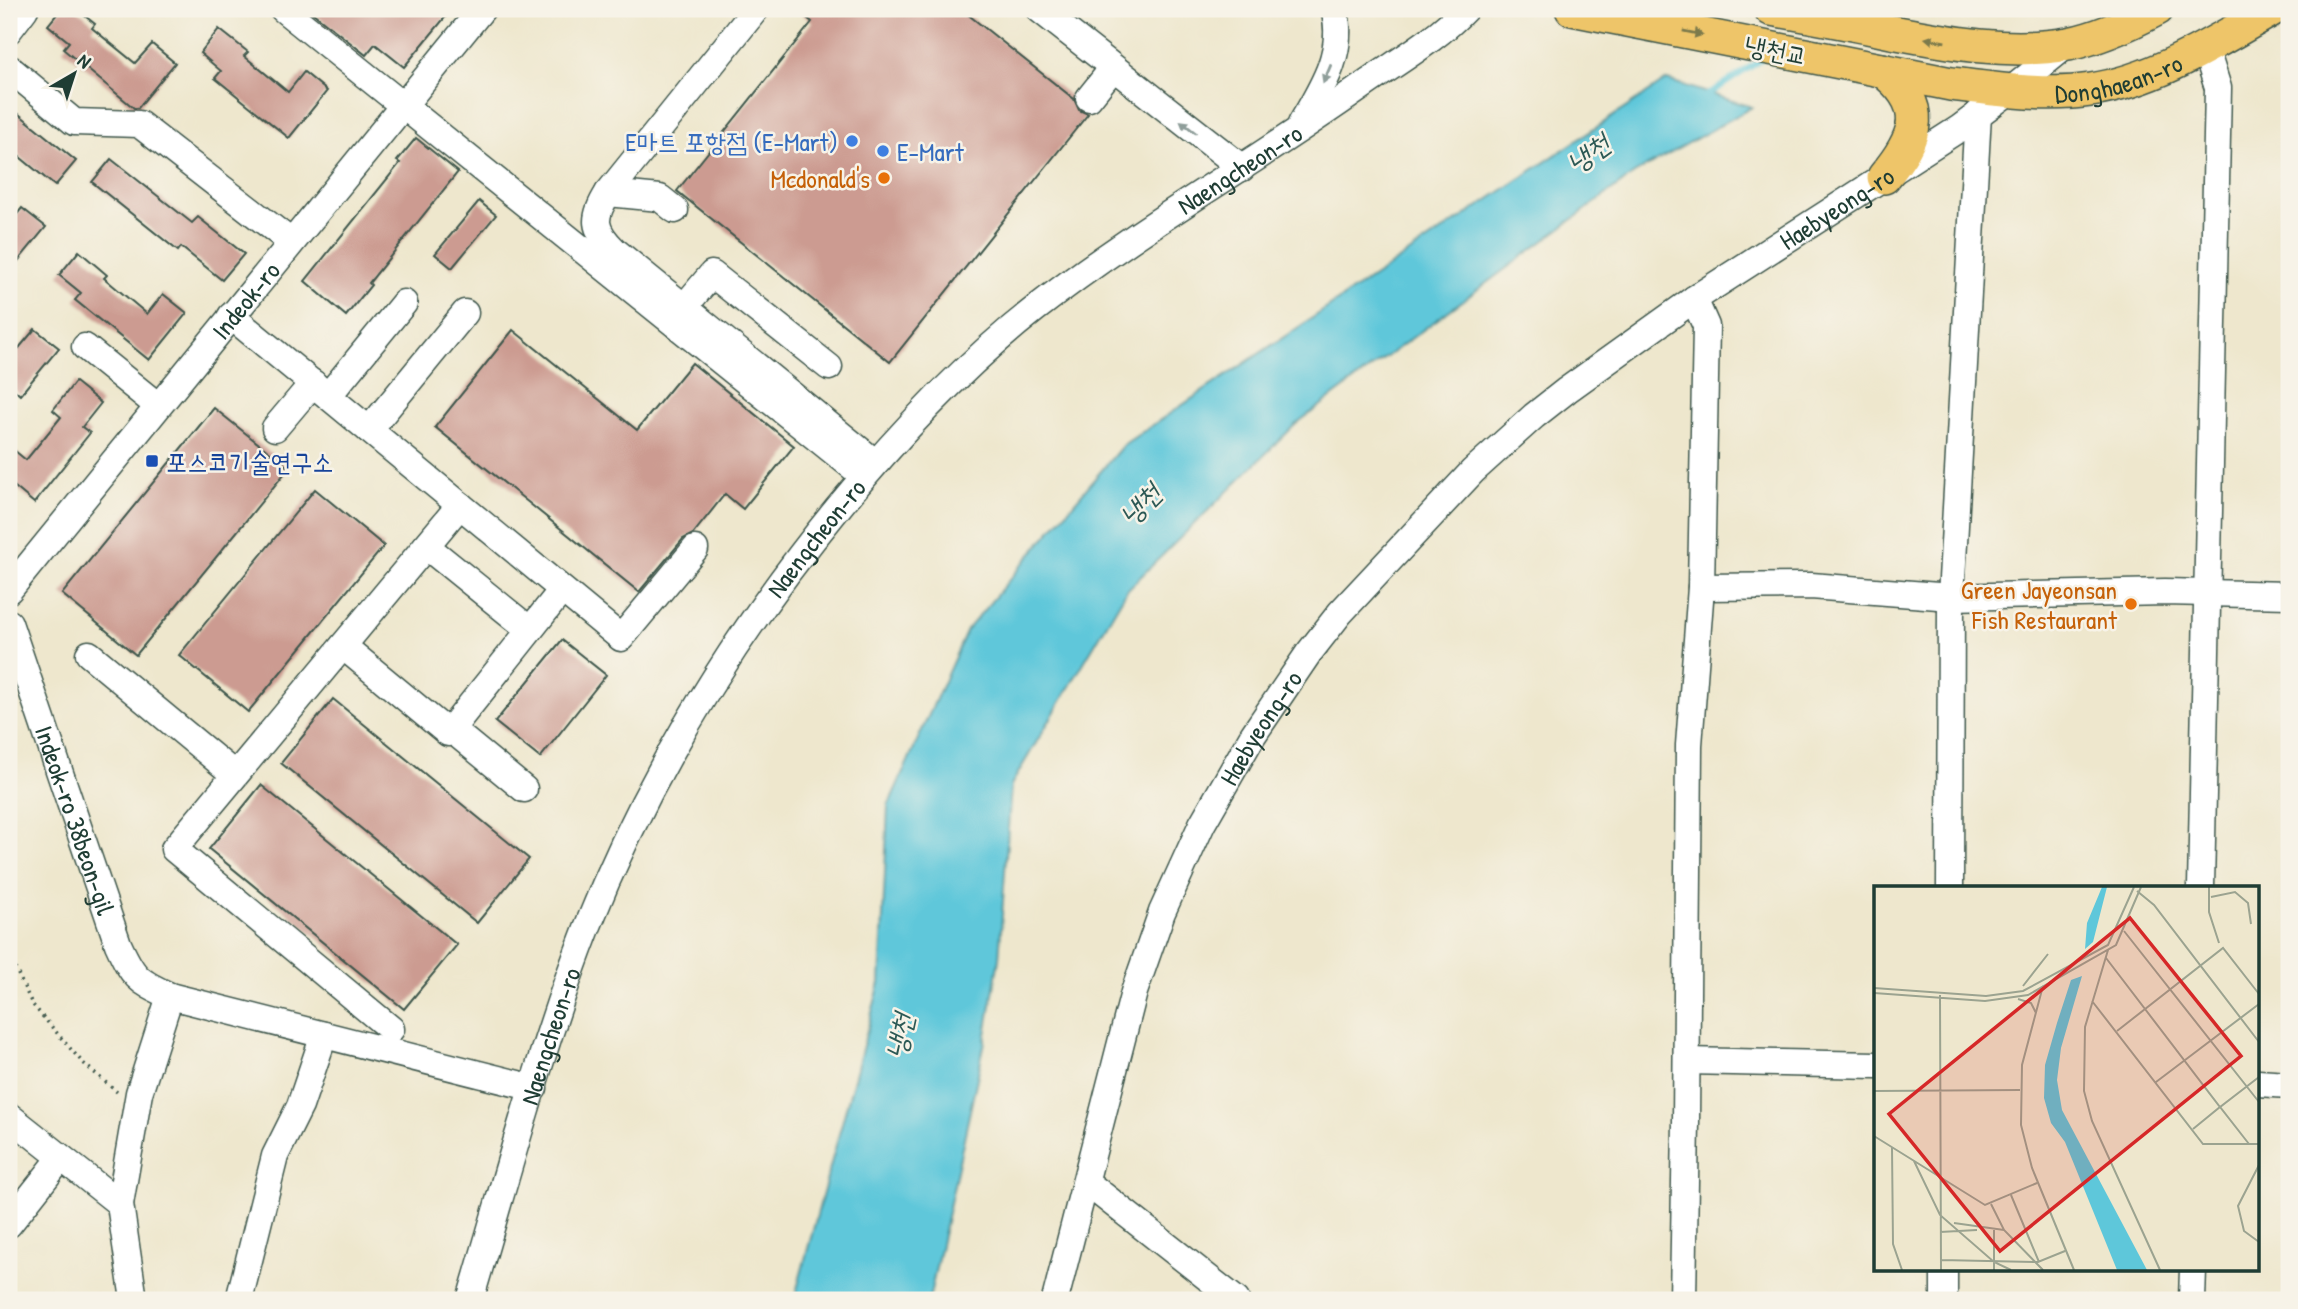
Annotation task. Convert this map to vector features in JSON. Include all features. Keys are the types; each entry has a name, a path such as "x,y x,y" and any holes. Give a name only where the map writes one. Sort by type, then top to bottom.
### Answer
{"main road":[{"name":"냉천교","path":"1771,9 1965,45 2002,48"},
{"name":"Donghaean-ro","path":"2002,48 2068,44 2111,31 2157,9"},
{"name":"Donghaean-ro","path":"1951,84 2063,93 2092,90 2150,73 2273,9"},
{"name":"냉천교","path":"1587,12 1951,84"},
{"path":"1882,70 1907,93 1913,113 1908,143 1884,177"}],"street":[{"path":"9,30 25,9"},
{"path":"283,9 870,470"},
{"name":"Indeok-ro","path":"9,590 482,9"},
{"path":"756,9 608,194 597,213 599,233 614,250 685,306 870,470"},
{"path":"1039,9 1242,169"},
{"path":"1295,133 1318,96 1336,52 1339,24 1334,9"},
{"name":"Naengcheon-ro","path":"470,1300 569,976 588,925 634,824 684,727 765,601 870,470 959,376 1033,310 1114,252 1295,133 1441,30 1465,9"},
{"name":"Haebyeong-ro","path":"1055,1300 1134,992 1162,912 1214,802 1253,735 1281,692 1340,613 1473,471 1534,415 1694,299 1978,114 2068,44"},
{"path":"2201,886 2218,88 2204,47"},
{"path":"9,68 74,122 139,124 291,242"},
{"path":"1089,98 1113,68"},
{"path":"1950,886 1951,597 1978,114"},
{"path":"608,194 660,198 675,210"},
{"path":"685,306 712,274 829,367"},
{"path":"1683,1300 1689,745 1701,587 1706,326 1694,299"},
{"path":"275,428 320,389 404,303"},
{"path":"369,430 465,313"},
{"path":"231,316 621,638 695,549"},
{"path":"85,347 158,406"},
{"path":"391,1029 174,849 460,505"},
{"path":"426,546 530,630"},
{"path":"1701,587 1811,586 1951,597 2165,592 2289,595"},
{"path":"342,646 448,733 562,590"},
{"name":"Indeok-ro 38beon-gil","path":"9,623 130,971 147,985 170,996 534,1088"},
{"path":"89,654 235,775"},
{"path":"451,729 524,789"},
{"path":"134,1300 120,1204 137,1100 170,996"},
{"path":"239,1300 275,1156 300,1106 324,1035"},
{"path":"1687,1061 1874,1065"},
{"path":"2260,1083 2289,1085"},
{"path":"9,1116 120,1204"},
{"path":"9,1224 61,1158"},
{"path":"1086,1182 1236,1300"},
{"path":"1944,1270 1944,1300"},
{"path":"2192,1300 2193,1270"}],"path":[{"path":"1981,9 2067,9"},
{"path":"9,955 32,1004 82,1062 137,1100"}],"water":[{"path":"1667,80 1752,107 1634,174 1297,423 1127,590 1011,785 999,959 984,1046 929,1300 794,1300 880,983 888,806 967,630 1123,445"}],"building":[{"path":"61,9 76,9 95,24 92,28 135,63 152,44 175,63 138,108 134,108 63,49 69,42 48,25"},
{"path":"308,9 452,9 404,67 375,44 366,55"},
{"name":"E-Mart","path":"796,9 961,9 1074,99 1079,110 1088,114 890,362 677,191 812,22"},
{"path":"219,29 248,52 244,56 288,92 304,72 327,91 289,138 215,78 221,71 200,53"},
{"path":"9,106 76,161 55,186 9,148"},
{"path":"416,138 458,172 369,283 371,285 346,316 305,281 400,163 397,161"},
{"path":"111,159 192,223 198,217 244,254 222,280 181,247 178,251 92,182"},
{"path":"479,201 496,215 452,268 435,254"},
{"path":"22,208 46,227 9,272 9,224"},
{"path":"79,251 107,275 104,278 147,314 163,294 187,313 149,360 75,300 81,293 59,275"},
{"path":"35,329 59,348 20,395 9,385 9,340 19,348"},
{"path":"513,330 637,430 692,363 794,446 743,509 725,494 693,534 683,539 639,592 435,427"},
{"path":"75,382 101,403 82,427 90,433 34,503 9,482 9,446 26,460 61,417 53,410"},
{"path":"214,408 289,468 136,655 62,594"},
{"path":"315,489 384,546 248,712 179,655"},
{"path":"562,640 606,675 540,758 495,722"},
{"path":"333,699 529,859 477,923 281,763"},
{"path":"261,785 457,945 404,1009 209,849"}],"waterway":[{"name":"냉천","path":"1706,96 1764,58"}],"place":[{"name":"E마트 포항점 (E-Mart)","path":"852,141"},
{"name":"E-Mart","path":"883,151"},
{"name":"Mcdonald's","path":"884,178"},
{"name":"포스코기술연구소","path":"152,461"},
{"name":"Green Jayeonsan Fish Restaurant","path":"2131,604"}]}
